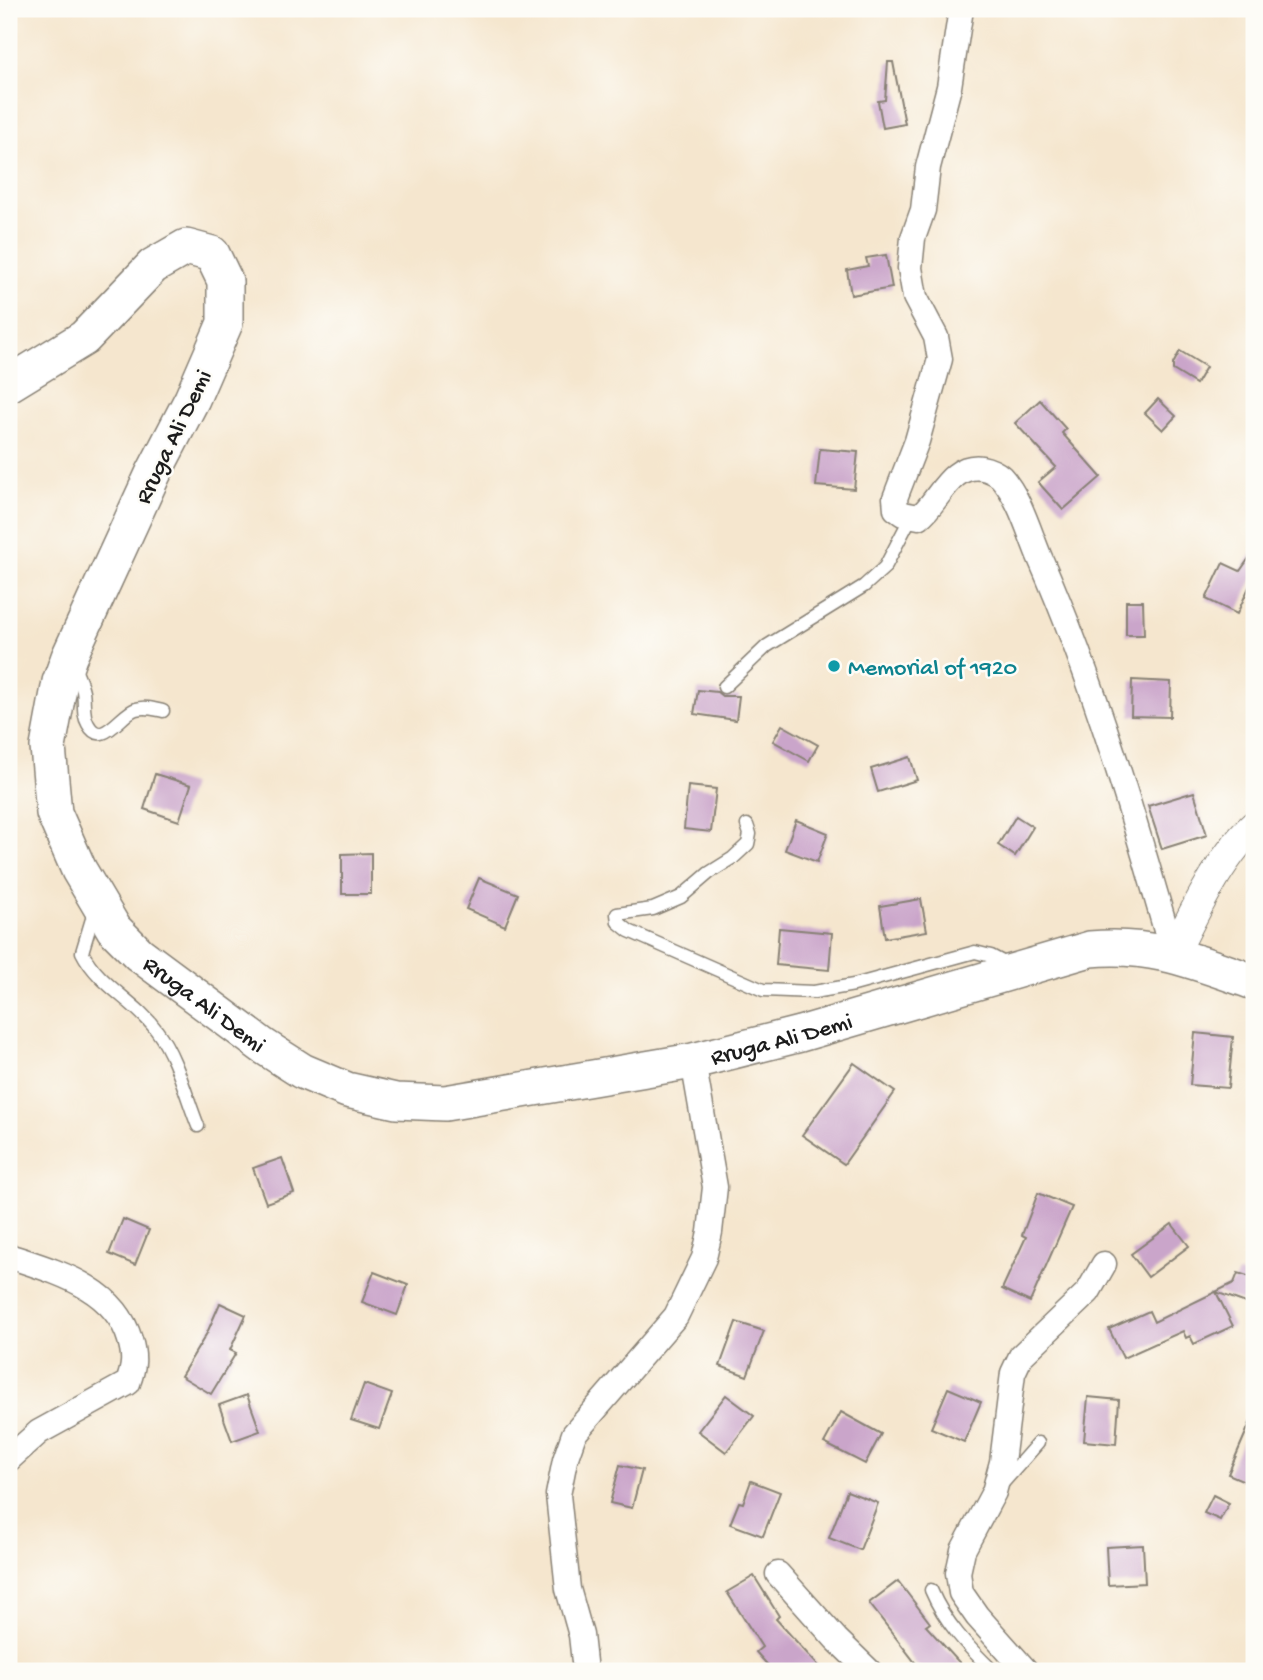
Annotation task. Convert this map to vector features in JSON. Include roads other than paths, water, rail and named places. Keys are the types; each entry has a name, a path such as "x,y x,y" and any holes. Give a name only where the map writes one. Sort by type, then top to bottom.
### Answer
{"main road":[{"name":"Rruga Ali Demi","path":"9,384 84,338 153,266 186,247 212,254 225,281 225,323 192,399 153,474 60,682 48,747 54,813 79,870 114,929 139,954 221,1016 302,1071 347,1090 396,1101 445,1103 693,1061 800,1034 1090,949 1118,947 1173,954 1254,982"}],"street":[{"path":"961,9 949,87 928,167 923,210 913,238 910,268 915,297 936,337 940,359 917,441 895,498 896,509 902,514 919,517 955,476 971,467 986,468 1000,475 1012,494 1060,604 1095,702 1131,808 1173,954"},
{"path":"1173,954 1213,881 1254,826"},
{"path":"585,1671 581,1635 568,1589 558,1495 565,1460 574,1434 676,1316 704,1258 715,1186 693,1061"},
{"path":"9,1256 60,1273 89,1288 111,1305 127,1328 134,1353 134,1368 128,1383 39,1432 9,1459"},
{"path":"1026,1671 977,1616 961,1592 958,1573 963,1550 994,1492 1002,1461 1013,1373 1021,1356 1088,1292 1104,1264"},
{"path":"778,1574 836,1639 869,1671"}],"lane":[{"path":"724,687 767,646 864,586 886,567 911,517"},
{"path":"69,657 80,681 85,719 90,728 100,733 108,732 134,709 148,707 163,711"},
{"path":"747,825 750,834 748,844 733,858 709,873 681,897 653,909 617,914 618,922 629,931 763,990 814,992 854,985 975,952 991,956 1016,970"},
{"path":"97,903 82,952 99,976 156,1029 167,1046 198,1126"},
{"path":"994,1492 1038,1443"},
{"path":"930,1590 947,1621 993,1671"}],"place":[{"name":"Memorial of 1920","path":"834,666"}]}
